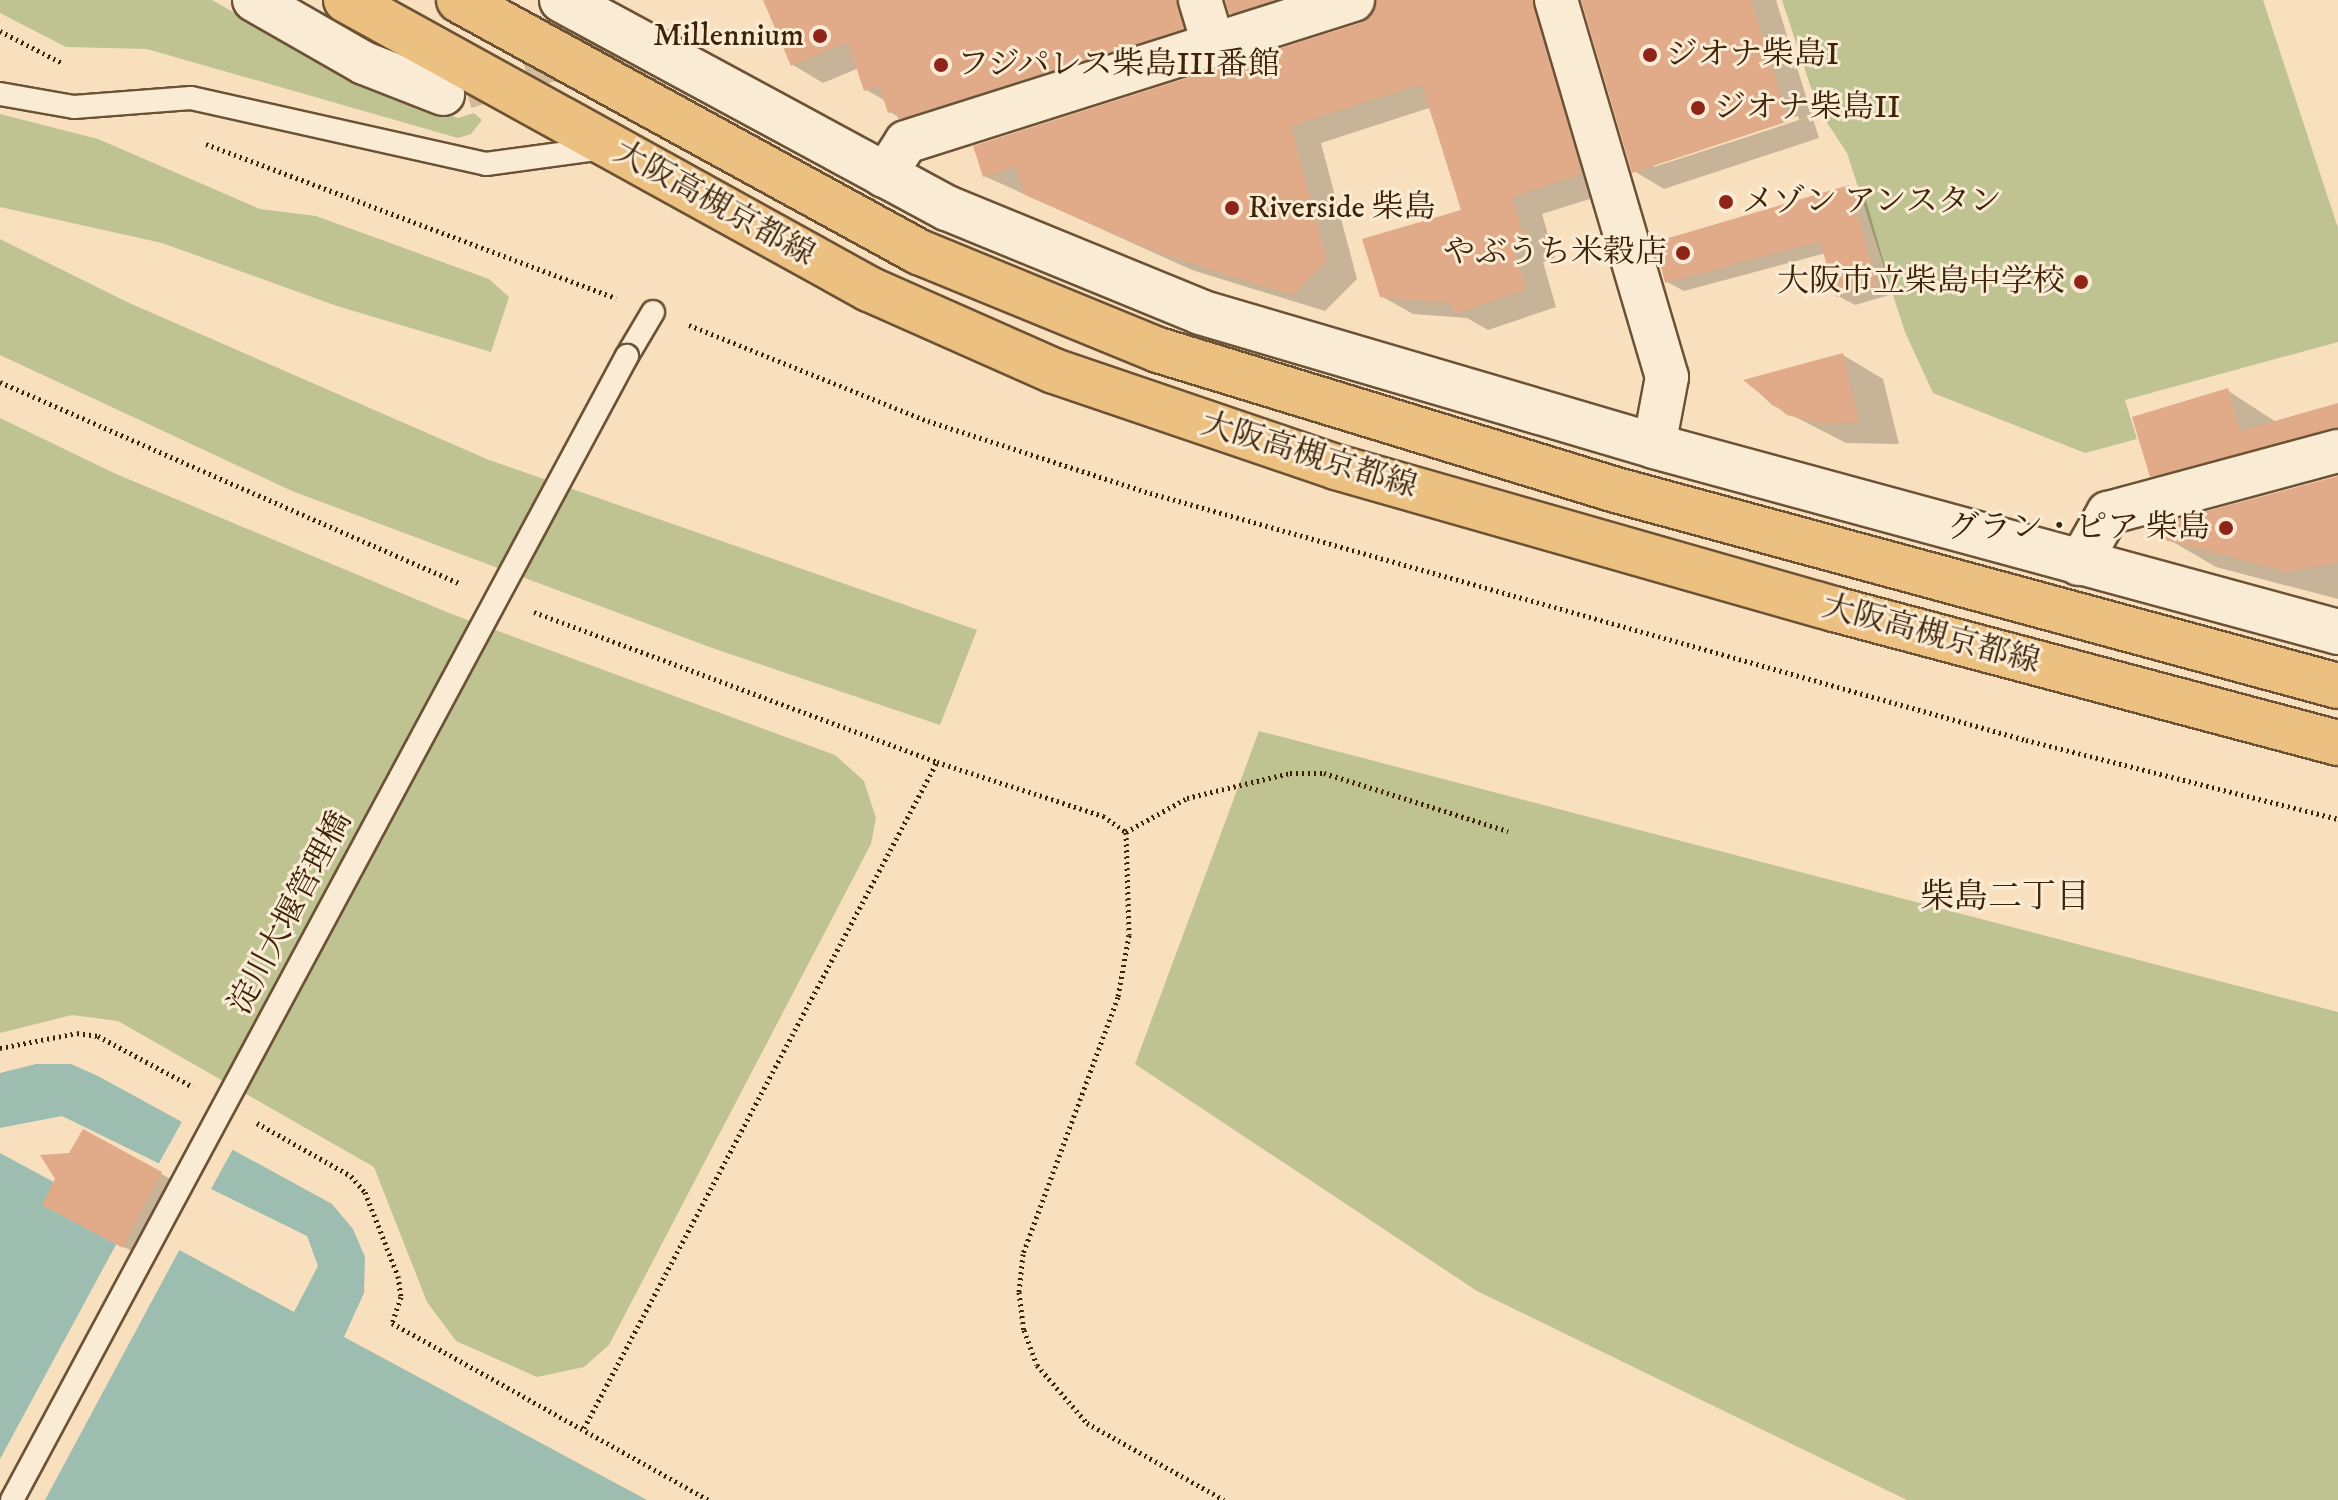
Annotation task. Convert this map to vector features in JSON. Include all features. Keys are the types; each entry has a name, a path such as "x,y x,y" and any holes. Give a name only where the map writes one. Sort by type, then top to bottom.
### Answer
{"main road":[{"name":"大阪高槻京都線","path":"346,0 869,289 1054,371 1336,467 1834,609 2338,743"},
{"name":"大阪高槻京都線","path":"459,0 919,252 1158,350 1616,490 2338,686"}],"street":[{"path":"254,0 364,63 443,94"},
{"path":"562,0 884,176 1011,237 1200,312 1654,446 2338,632"},
{"path":"1200,0 1213,43"},
{"path":"884,176 906,142 1353,0"},
{"path":"1556,0 1667,377 1654,446"},
{"path":"2079,564 2108,513 2338,451"}],"lane":[{"path":"0,94 74,107 191,98 486,164 611,147"},
{"name":"淀川大堰管理橋","path":"12,1500 653,312"}],"path":[{"path":"192,137 235,158 653,312 928,421 1150,493 2026,740 2338,819"},
{"path":"0,382 470,588"},
{"path":"528,610 937,762 1103,816 1126,832"},
{"path":"584,1428 937,762"},
{"path":"1126,832 1198,794 1290,773 1324,773 1508,831"},
{"path":"1126,832 1129,935 1118,997 1023,1254 1022,1318 1037,1365 1087,1423 1224,1500"},
{"path":"0,1048 77,1033 98,1036 199,1090"},
{"path":"254,1121 351,1176 365,1192 398,1276 401,1297 392,1323 709,1500"}],"green space":[{"path":"0,0 212,0 353,81 458,118 474,113 482,120 471,134 458,138 147,49 66,47 0,13"},
{"name":"大阪市立柴島中学校","path":"1782,0 2263,0 2338,228 2338,342 2125,400 2137,439 2085,453 1933,393 1905,332 1847,153 1818,109"},
{"path":"0,114 98,139 260,209 316,216 489,279 509,297 491,352 337,306 162,243 0,207"},
{"path":"0,239 127,302 489,460 977,630 940,725 715,649 292,491 0,355"},
{"path":"0,418 116,474 449,613 835,755 864,781 876,818 871,844 609,1345 584,1367 537,1377 456,1341 427,1302 374,1167 118,1021 72,1015 0,1033"},
{"path":"1259,731 2338,1012 2338,1500 1907,1500 1477,1291 1135,1064"}],"shaded area":[{"path":"36,1064 71,1064 98,1076 332,1204 353,1229 365,1257 364,1293 344,1337 647,1500 0,1500 0,1153 294,1312 318,1266 307,1236 62,1116 0,1128 0,1073"}],"pier":[{"path":"184,1118 235,1146 208,1194 157,1166"},
{"path":"131,1217 182,1245 45,1500 0,1500 0,1459"}],"building":[{"path":"763,0 1177,0 1184,29 898,119 896,111 888,113 879,86 864,91 848,42 791,66"},
{"path":"1225,0 1274,0 1229,14"},
{"path":"1376,0 1533,0 1582,174 1512,197 1525,241 1513,245 1526,289 1455,314 1452,303 1380,297 1362,239 1461,210 1422,84 1291,126 1327,261 1293,295 1159,253 1025,195 1015,166 983,177 973,146 1360,23 1371,16"},
{"path":"1581,0 1751,0 1789,121 1632,173"},
{"path":"1849,185 1877,285 1836,297 1820,241 1665,283 1655,242"},
{"path":"1843,353 1859,422 1824,424 1787,415 1743,380"},
{"path":"2228,388 2240,431 2338,403 2338,428 2150,477 2132,417"},
{"path":"2338,476 2338,562 2288,572 2165,540 2170,521"},
{"path":"83,1129 162,1172 123,1248 42,1205 55,1179 40,1155 69,1153"}],"tunnel":[{"path":"465,88 628,36"}],"place":[{"name":"Millennium","path":"820,36"},
{"name":"ジオナ柴島I","path":"1650,55"},
{"name":"フジパレス柴島III番館","path":"941,65"},
{"name":"ジオナ柴島II","path":"1698,108"},
{"name":"メゾン アンスタン","path":"1726,202"},
{"name":"Riverside 柴島","path":"1232,208"},
{"name":"やぶうち米穀店","path":"1683,253"},
{"name":"大阪市立柴島中学校","path":"2081,282"},
{"name":"グラン・ピア 柴島","path":"2226,528"}],"district":[{"name":"柴島二丁目","path":"2005,898"}]}
